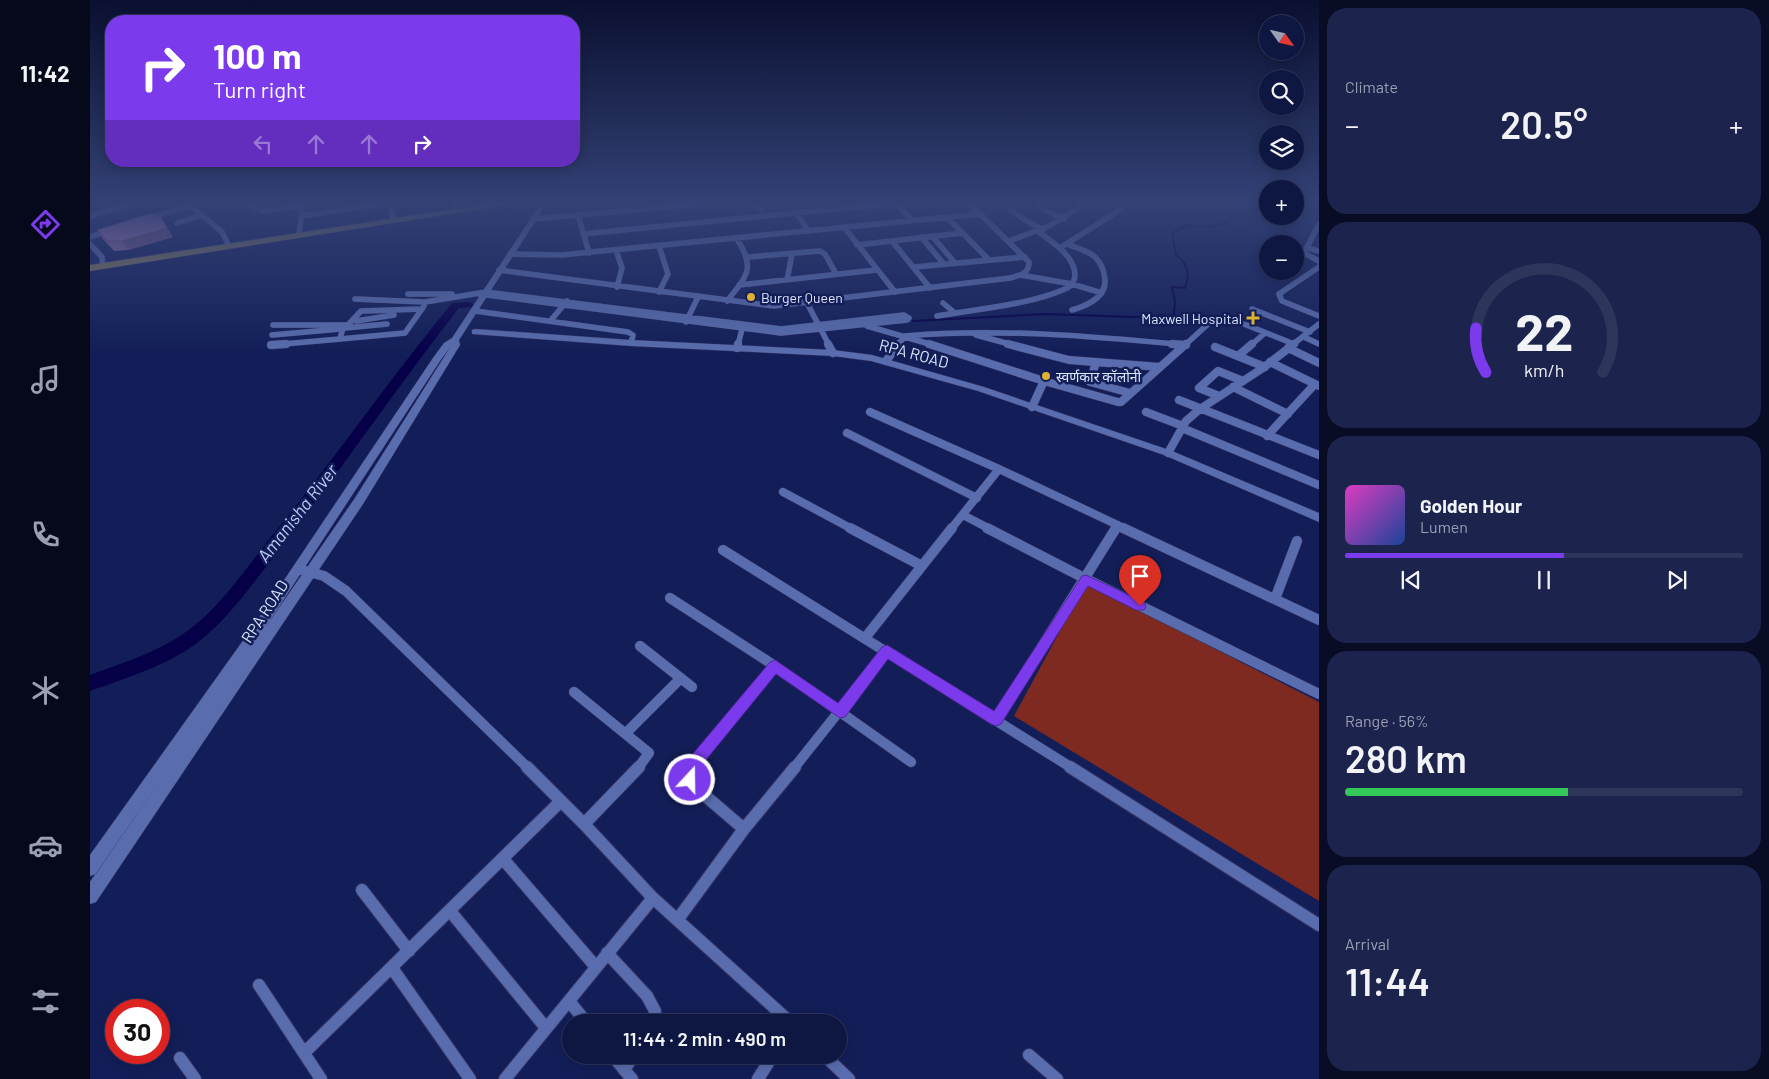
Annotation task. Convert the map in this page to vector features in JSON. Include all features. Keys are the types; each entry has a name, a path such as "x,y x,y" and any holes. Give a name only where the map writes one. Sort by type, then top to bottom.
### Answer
{"main road":[{"path":"103,264 170,253"},
{"path":"90,266 173,253"}],"street":[{"path":"99,253 102,257 103,264"},
{"path":"459,334 510,254 561,256 586,253"},
{"path":"617,287 624,272 623,262 618,253"},
{"path":"659,292 668,274 661,253"},
{"path":"727,301 739,285 747,268 748,257 746,253"},
{"path":"748,257 798,253"},
{"path":"824,253 836,274"},
{"path":"864,253 895,292"},
{"path":"902,253 930,288"},
{"path":"935,253 944,264"},
{"path":"947,253 955,263"},
{"path":"982,253 988,260"},
{"path":"1021,253 1029,262 1029,267 1021,275"},
{"path":"938,316 1028,300 1066,289 1075,280 1075,270 1071,261 1063,253"},
{"path":"1072,310 1081,308 1102,293 1103,269 1094,257 1086,253"},
{"path":"787,280 792,254"},
{"path":"914,267 1025,257"},
{"path":"1319,267 1279,294 1282,301 1319,316"},
{"path":"499,270 617,287 774,306 930,288 1021,275 1072,284 1102,293"},
{"path":"739,285 876,270"},
{"path":"424,306 357,297 457,294 467,296"},
{"path":"272,335 346,326 401,314 411,309 483,294 790,333 820,327 853,321 904,316 909,318 907,320 820,327"},
{"path":"687,320 698,297"},
{"path":"551,320 565,303"},
{"path":"807,303 833,353"},
{"path":"943,303 955,313"},
{"path":"363,306 446,306"},
{"path":"271,345 403,334 411,327 424,306"},
{"path":"1252,309 1307,335 1319,344"},
{"path":"475,310 628,332 633,335 631,343"},
{"path":"687,320 742,329 771,330"},
{"path":"853,321 1044,381 1118,402 1207,326"},
{"path":"273,325 346,326 386,324"},
{"path":"1244,324 1266,333 1319,363"},
{"path":"1168,453 1182,427 1200,408 1243,381 1307,335 1319,324"},
{"path":"340,339 346,326"},
{"path":"737,348 742,329"},
{"path":"886,361 905,336 967,332 999,331 1082,335 1186,345"},
{"name":"RPA ROAD","path":"90,896 228,695 304,570 359,501 456,345 459,334 475,332 631,343 833,353 886,361 972,386 1168,453 1319,518"},
{"path":"967,332 1058,357 1160,367"},
{"path":"1238,356 1266,333"},
{"path":"1216,346 1238,356 1267,364 1317,385 1267,436"},
{"path":"1096,362 1090,382 1130,393"},
{"path":"1219,396 1199,388 1218,371 1243,381"},
{"path":"1032,407 1044,381"},
{"path":"1233,387 1288,414"},
{"path":"1179,400 1267,436 1319,454"},
{"path":"870,412 1000,469 1319,620"},
{"path":"1146,412 1319,485"},
{"path":"847,433 977,498"},
{"path":"865,638 1000,469"},
{"path":"783,492 922,566"},
{"path":"963,515 1086,580 1319,694"},
{"path":"996,720 1086,580 1118,525"},
{"path":"1275,599 1297,541"},
{"path":"723,550 887,651 1319,925"},
{"path":"90,868 256,632 304,570 336,582 346,591 435,676 584,824 653,898 781,1014"},
{"path":"670,598 775,666 911,762"},
{"path":"640,646 692,686"},
{"path":"678,919 744,829 840,712 887,651"},
{"path":"744,829 695,786 690,780 690,770 775,666"},
{"path":"626,733 681,678"},
{"path":"574,692 649,753 644,763 584,824"},
{"path":"304,1053 560,802"},
{"path":"503,859 596,967"},
{"path":"362,890 409,951"},
{"path":"505,1079 653,898"},
{"path":"450,911 546,1028"},
{"path":"607,953 647,996 655,1011 654,1014"},
{"path":"392,968 470,1079"},
{"path":"259,985 321,1079"},
{"path":"569,1001 580,1014"},
{"path":"1029,1055 1057,1079"},
{"path":"180,1058 195,1079"},
{"path":"620,1064 628,1074"},
{"path":"758,1079 767,1064"},
{"path":"833,1064 848,1079"}],"shaded area":[{"path":"1086,583 1319,702 1319,901 1014,716"}],"waterway":[{"path":"913,321 1045,314 1134,317 1174,315 1175,301 1172,287 1185,288 1188,274 1183,262 1176,253"},
{"name":"Amanisha River","path":"90,683 177,647 211,621 236,593 290,524 407,367 456,305 468,305"}],"place":[{"name":"Burger Queen","path":"751,297"},
{"name":"Maxwell Hospital","path":"1253,318"},
{"name":"स्वर्णकार कॉलोनी","path":"1046,376"}],"route":[{"path":"690,780 690,770 696,761 775,666 840,712 887,651 996,720 1086,580 1140,606"}]}
